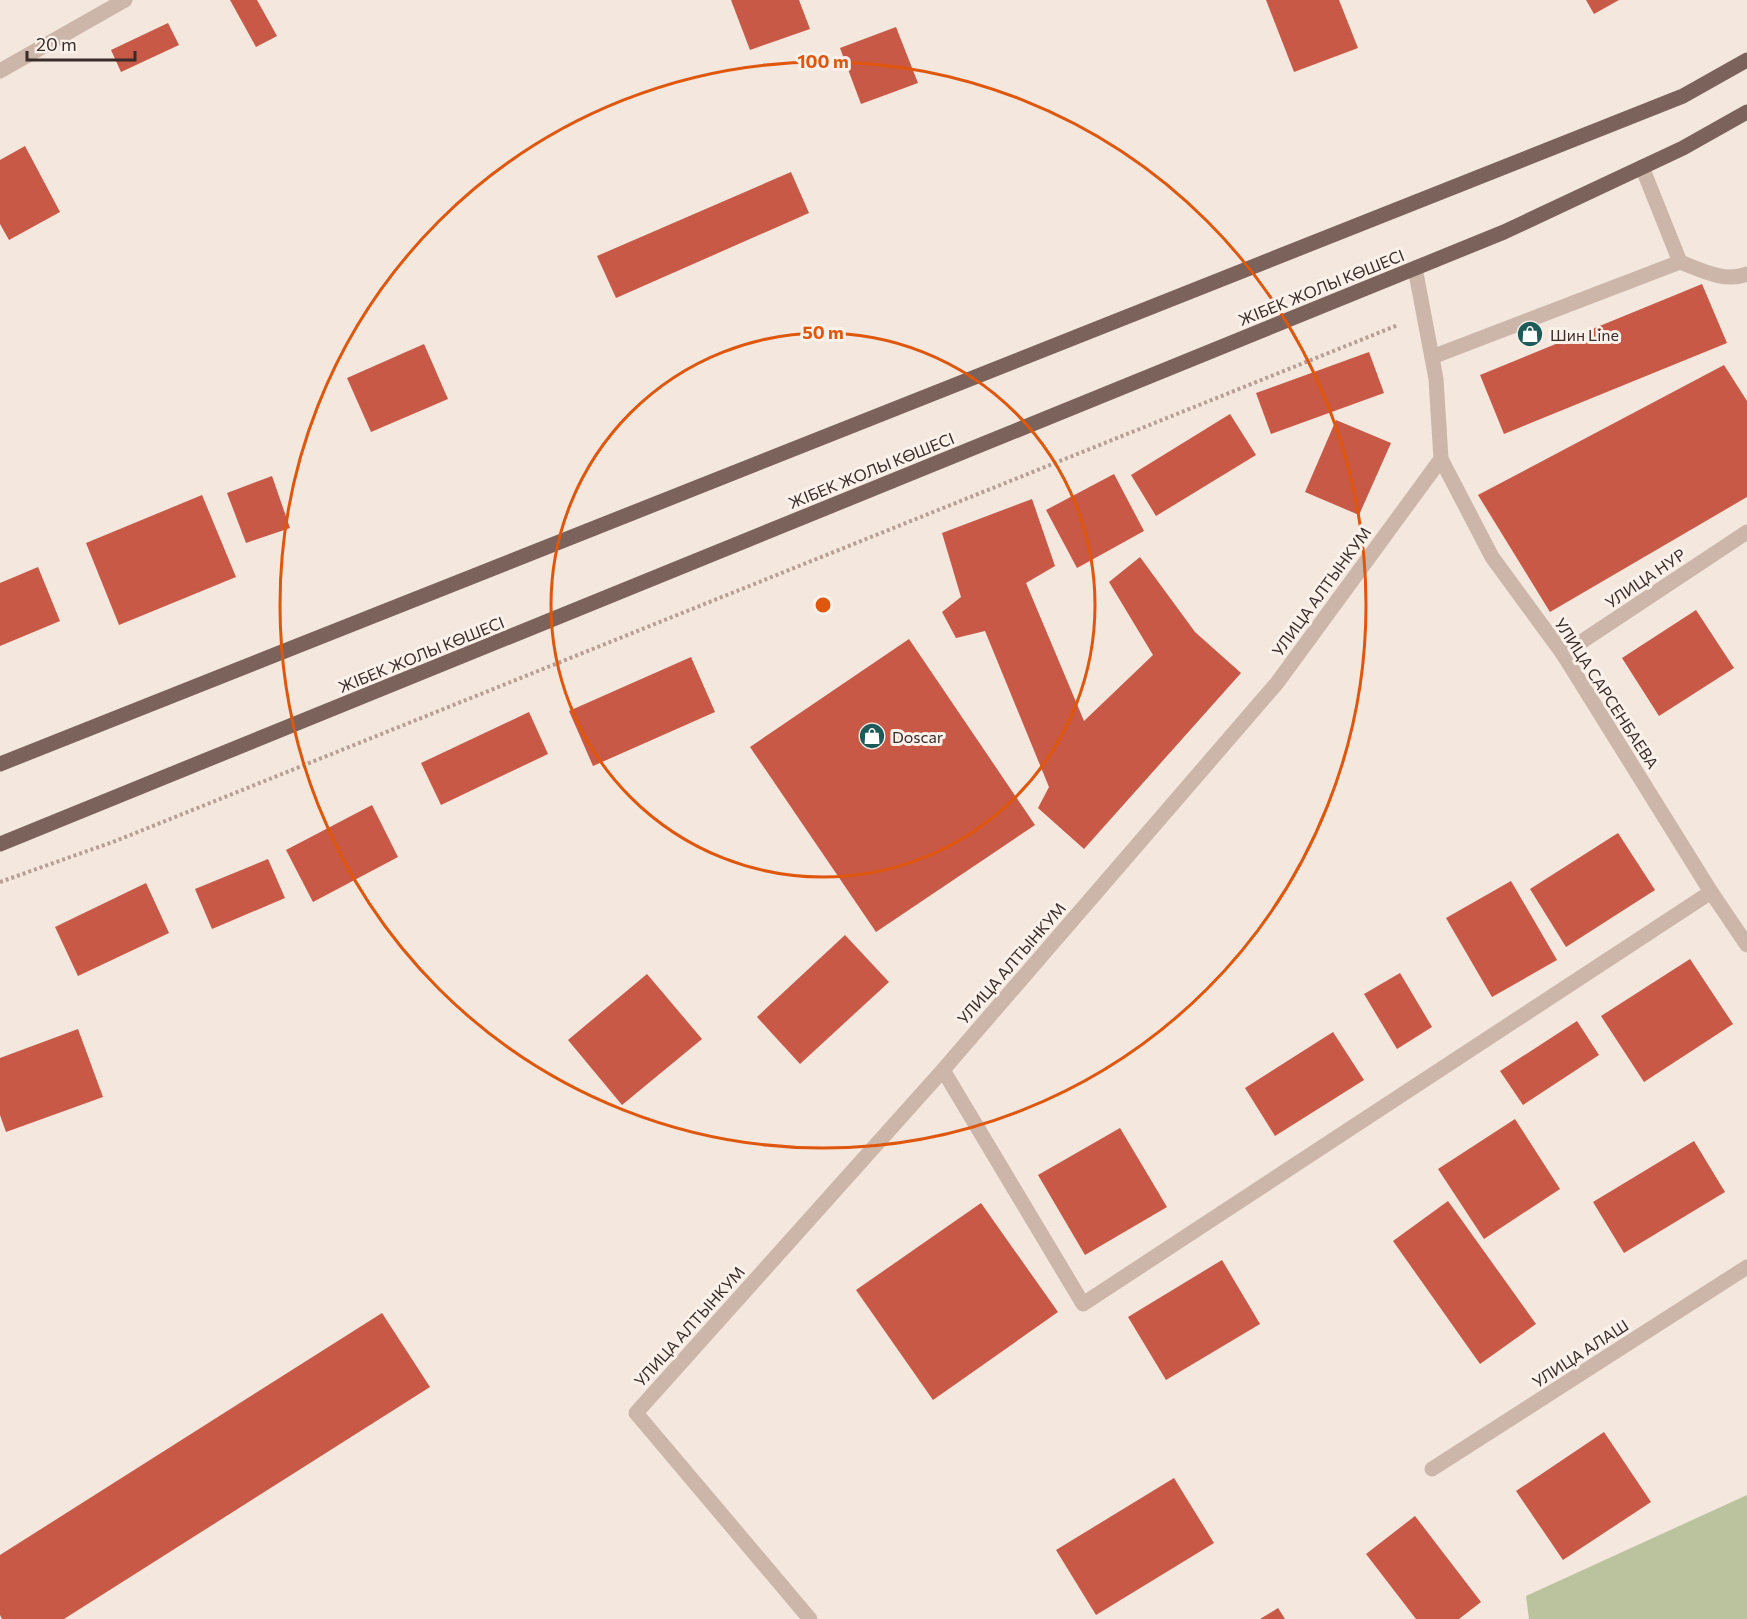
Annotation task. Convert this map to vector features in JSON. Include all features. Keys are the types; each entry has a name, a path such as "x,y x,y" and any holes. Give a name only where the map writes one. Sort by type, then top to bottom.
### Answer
{"main road":[{"path":"0,764 1683,96 1747,60"},
{"name":"ЖІБЕК ЖОЛЫ КӨШЕСІ","path":"0,844 1504,232 1683,148 1747,112"}],"street":[{"path":"0,71 125,0"},
{"path":"1642,168 1680,262"},
{"path":"1432,357 1680,262 1717,276 1738,278 1747,274"},
{"path":"1415,268 1436,379 1441,459"},
{"name":"УЛИЦА САРСЕНБАЕВА","path":"1441,459 1492,557 1563,654 1711,892 1747,945"},
{"name":"УЛИЦА АЛТЫНКУМ","path":"810,1619 636,1413 943,1070 1276,684 1441,459"},
{"name":"УЛИЦА НУР","path":"1563,654 1747,532"},
{"path":"943,1070 1083,1305 1711,892"},
{"name":"УЛИЦА АЛАШ","path":"1432,1469 1747,1267"}],"path":[{"path":"0,882 113,842 1425,314"}],"green space":[{"path":"1747,1495 1747,1619 1529,1619 1526,1596"}],"building":[{"path":"230,0 257,0 277,36 256,47"},
{"path":"731,0 799,0 810,29 750,50"},
{"path":"1266,0 1339,0 1358,48 1294,72"},
{"path":"1586,0 1619,0 1594,14"},
{"path":"168,23 179,45 121,72 111,50"},
{"path":"896,27 918,83 861,104 840,48"},
{"path":"25,146 60,212 9,240 0,224 0,160"},
{"path":"791,172 809,213 616,298 597,256"},
{"path":"1702,284 1727,343 1504,434 1480,375"},
{"path":"424,344 448,399 371,432 347,378"},
{"path":"1369,352 1384,393 1271,434 1256,393"},
{"path":"1724,365 1747,401 1747,497 1550,612 1478,495"},
{"path":"1230,414 1256,455 1156,516 1131,475"},
{"path":"1336,420 1391,443 1359,515 1305,492"},
{"path":"1114,474 1144,531 1077,568 1046,510"},
{"path":"272,476 290,528 246,543 227,493"},
{"path":"202,495 236,577 119,625 86,543"},
{"path":"1032,499 1055,566 1026,583 1084,721 1153,655 1109,582 1140,557 1195,632 1241,673 1084,849 1038,808 1049,787 985,631 956,638 942,612 961,597 942,533"},
{"path":"38,567 60,621 0,646 0,583"},
{"path":"1696,610 1734,668 1659,716 1622,658"},
{"path":"909,639 1035,825 876,932 750,747"},
{"path":"691,657 715,712 593,766 569,711"},
{"path":"529,712 548,754 441,805 421,763"},
{"path":"372,805 398,857 313,902 286,850"},
{"path":"1618,833 1655,890 1566,947 1530,889"},
{"path":"268,859 285,898 212,929 195,889"},
{"path":"1511,881 1557,960 1492,997 1446,918"},
{"path":"146,883 169,933 78,976 55,927"},
{"path":"845,935 889,982 800,1064 757,1017"},
{"path":"1690,959 1733,1024 1644,1082 1601,1016"},
{"path":"1400,973 1432,1027 1397,1049 1364,994"},
{"path":"647,974 702,1039 622,1105 568,1040"},
{"path":"1577,1021 1599,1055 1523,1105 1500,1071"},
{"path":"78,1029 103,1097 6,1132 0,1115 0,1058"},
{"path":"1333,1032 1364,1080 1275,1136 1245,1088"},
{"path":"1515,1119 1560,1189 1484,1239 1438,1169"},
{"path":"1120,1128 1167,1207 1085,1255 1038,1175"},
{"path":"1694,1141 1725,1192 1624,1253 1593,1202"},
{"path":"1448,1201 1536,1324 1480,1364 1393,1241"},
{"path":"981,1203 1058,1312 933,1400 856,1290"},
{"path":"1222,1260 1260,1324 1166,1380 1128,1317"},
{"path":"382,1313 430,1387 64,1619 2,1619 0,1615 0,1555"},
{"path":"1604,1432 1651,1502 1563,1560 1516,1491"},
{"path":"1174,1478 1214,1543 1096,1615 1056,1550"},
{"path":"1415,1516 1481,1602 1459,1619 1416,1619 1366,1554"},
{"path":"1278,1608 1285,1619 1260,1619"}],"place":[{"name":"Шин Line","path":"1530,334"},
{"name":"Doscar","path":"872,736"}]}
